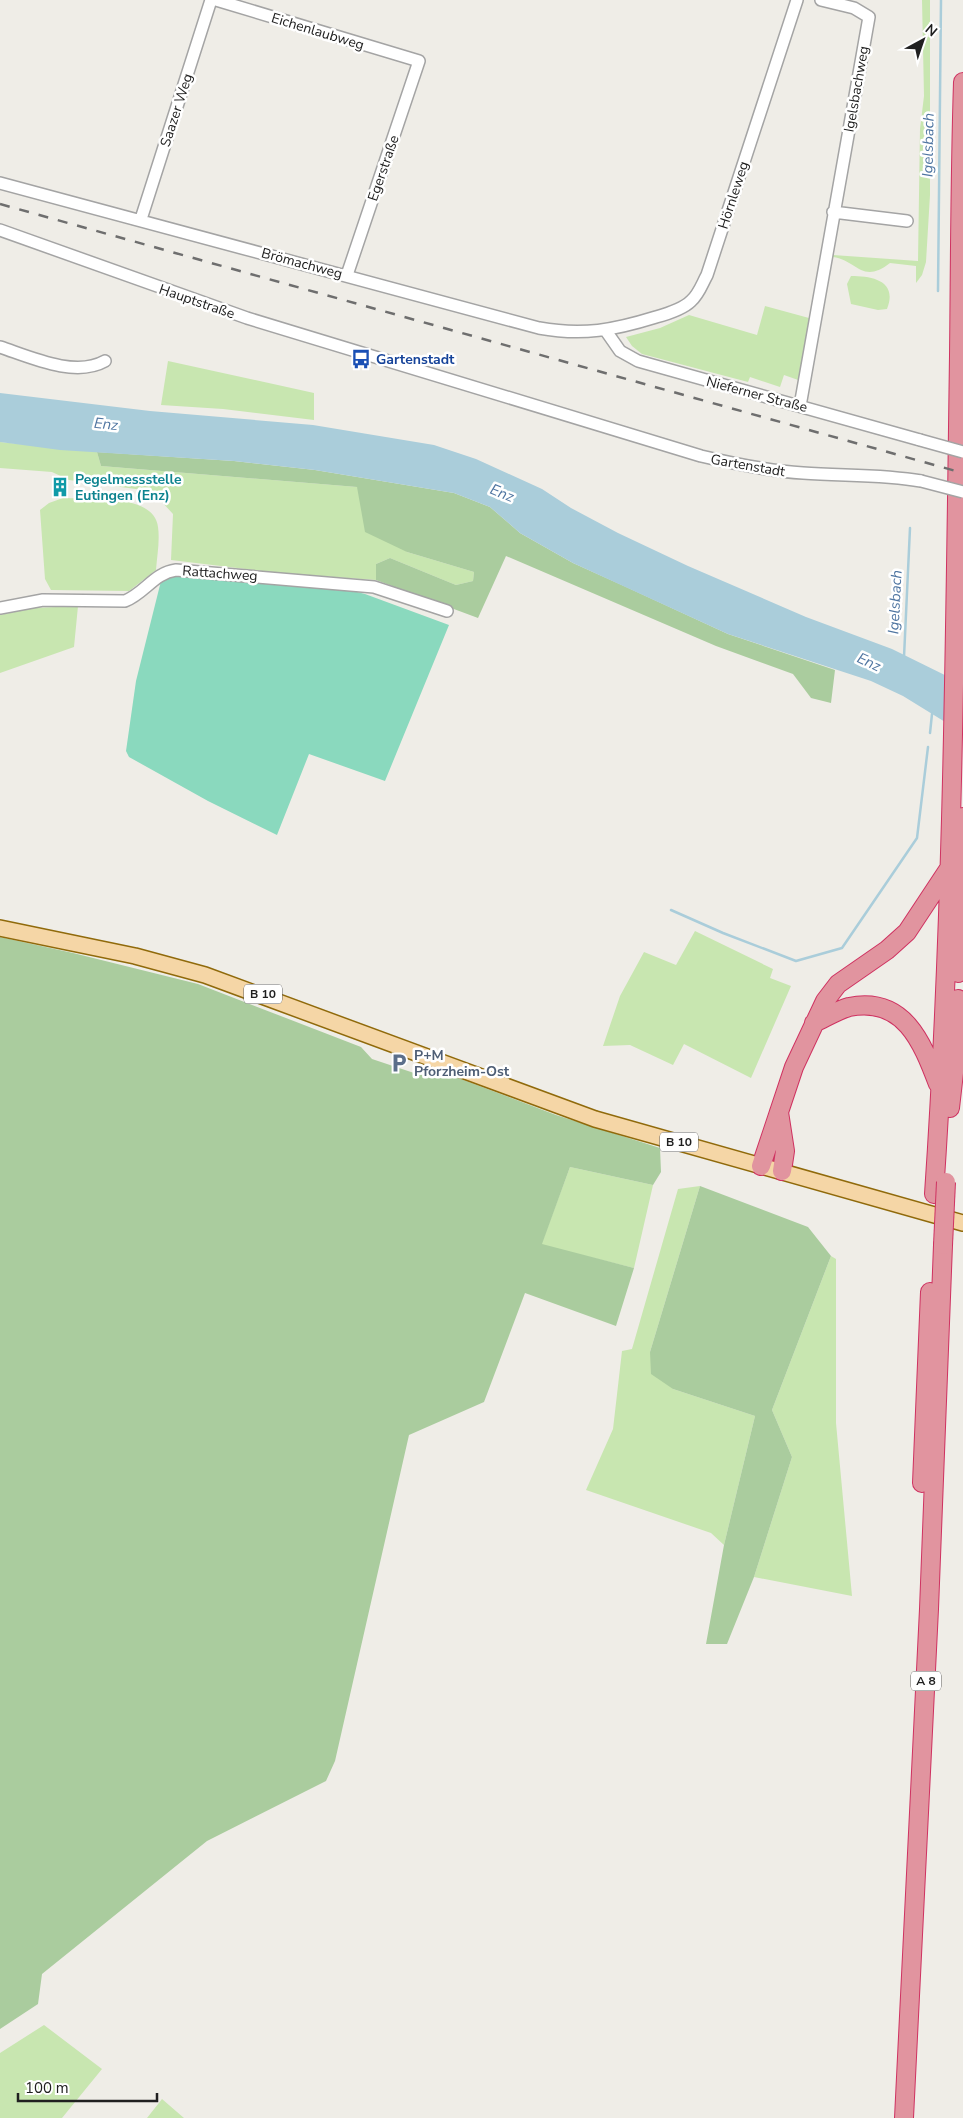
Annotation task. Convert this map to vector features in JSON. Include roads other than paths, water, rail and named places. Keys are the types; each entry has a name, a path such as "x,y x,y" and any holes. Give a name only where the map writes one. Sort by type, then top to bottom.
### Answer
{"highway":[{"name":"A 8","path":"940,1188 956,1055 959,810 954,660 959,356 958,209 963,82"},
{"name":"A 8","path":"904,2118 929,1610 940,1188 940,1089 947,967 948,869 959,810"},
{"path":"761,1166 779,1108 825,1001 838,984 887,950 907,932 948,869"},
{"path":"814,1023 848,1007 869,1005 889,1009 916,1034 925,1050 940,1089"},
{"path":"779,1108 789,1173"},
{"name":"A 8","path":"894,2118 919,1592 923,1413 937,1246"}],"main road":[{"name":"B 10","path":"0,928 144,959 222,980 569,1110 963,1223"}],"street":[{"name":"Saazer Weg","path":"141,220 211,0"},
{"name":"Eichenlaubweg","path":"216,0 419,61"},
{"name":"Hörnleweg","path":"606,331 664,314 689,303 696,296 707,275 797,0"},
{"name":"Igelsbachweg","path":"800,406 869,18 854,8 821,0"},
{"name":"Egerstraße","path":"347,275 419,61"},
{"name":"Brömachweg","path":"0,183 539,328 568,333 606,331"},
{"path":"833,212 908,221"},
{"name":"Hauptstraße","path":"0,230 175,294 395,364"},
{"name":"Nieferner Straße","path":"606,331 620,351 638,361 963,452"},
{"path":"0,347 66,367 96,366 105,361"},
{"name":"Gartenstadt","path":"395,364 666,446 743,466 803,473 883,475 921,481 963,492"},
{"name":"Rattachweg","path":"0,608 43,600 126,601 135,597 160,574 176,570 374,586 447,611"}],"water":[{"name":"Enz","path":"0,393 150,411 313,425 434,445 476,459 542,489 571,508 618,533 688,566 806,617 892,649 963,684 963,733 903,696 871,681 728,634 573,563 520,533 490,507 454,493 315,470 234,461 60,450 0,442"}],"waterway":[{"name":"Igelsbach","path":"938,291 941,0"},
{"name":"Igelsbach","path":"904,657 910,528"},
{"path":"930,733 932,714"},
{"path":"671,910 723,933 796,961 842,948 917,838 928,747"}],"railway":[{"path":"0,204 963,473"}],"place":[{"name":"Gartenstadt","path":"361,359"},
{"name":"Pegelmessstelle Eutingen (Enz)","path":"60,487"},
{"name":"P+M Pforzheim-Ost","path":"399,1063"}]}
